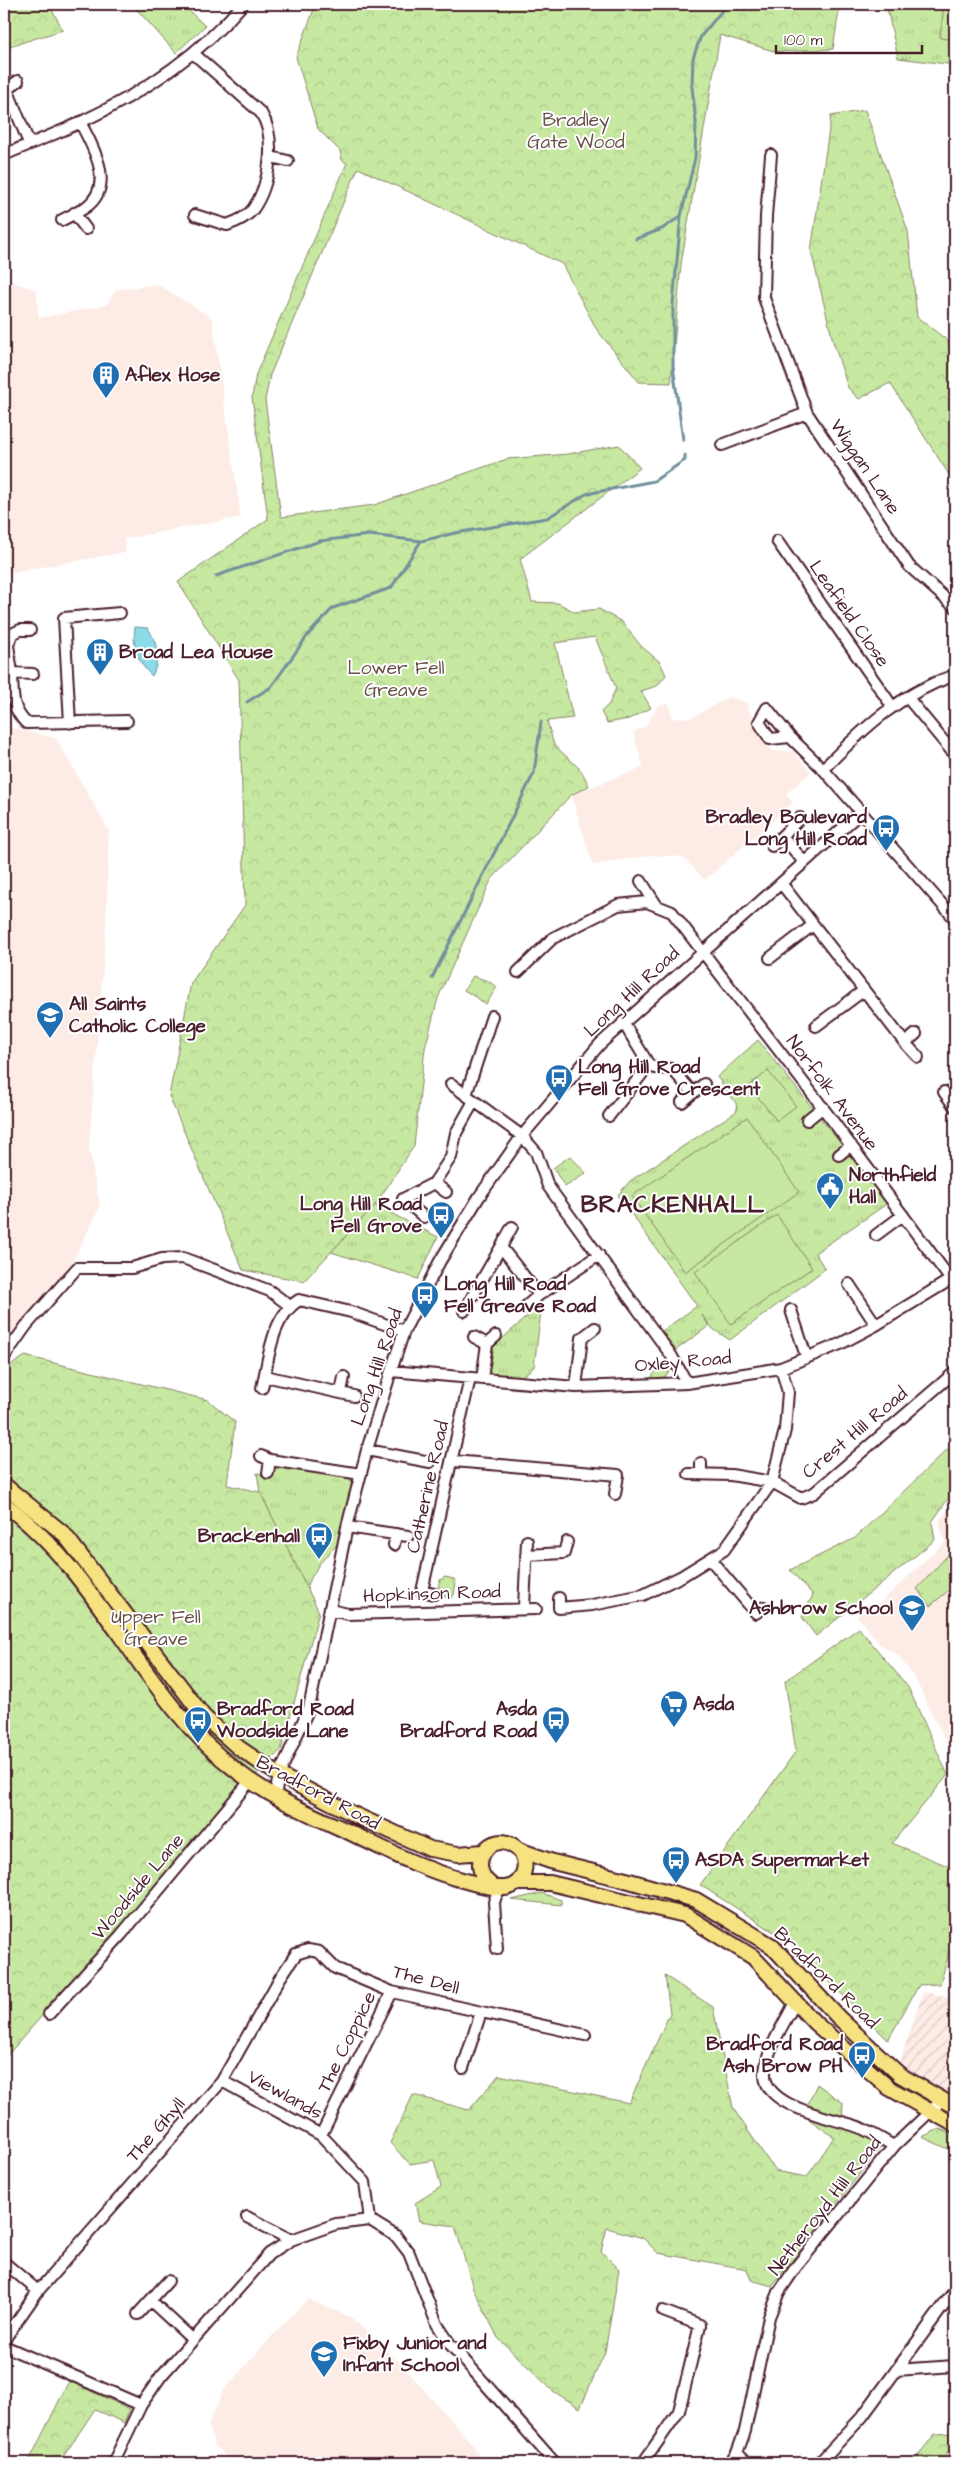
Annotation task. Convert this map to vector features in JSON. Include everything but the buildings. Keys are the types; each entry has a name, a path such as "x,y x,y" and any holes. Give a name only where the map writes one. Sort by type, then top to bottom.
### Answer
{"main road":[{"name":"Bradford Road","path":"4,1485 64,1534 204,1717 239,1748 279,1775 355,1815 430,1849 458,1854 484,1852 489,1846 502,1842 509,1843 519,1850 553,1862 696,1900 772,1946 838,2017 900,2075 955,2106"},
{"name":"Bradford Road","path":"4,1504 47,1541 194,1734 237,1772 275,1796 417,1865 466,1881 506,1888 517,1883 550,1883 685,1915 753,1957 815,2023 889,2088 955,2125"},
{"path":"517,1883 524,1870 525,1863 519,1850"},
{"path":"484,1852 479,1866 481,1874 495,1887"},
{"path":"889,2088 900,2075"}],"street":[{"path":"4,155 80,122 159,79 193,53 243,4"},
{"path":"193,53 261,113 267,123 271,157 257,202 249,213 227,224 195,216"},
{"path":"18,81 7,89 29,143"},
{"path":"62,220 87,206 100,187 101,175 93,146 80,122"},
{"path":"771,155 766,216 764,298 797,390 808,413"},
{"path":"271,157 288,161"},
{"path":"74,213 86,228"},
{"name":"Wiggan Lane","path":"722,445 808,413 909,566 955,607"},
{"name":"Leafield Close","path":"777,541 892,706"},
{"path":"70,723 64,618 120,614"},
{"path":"30,630 20,630 12,634 8,645 8,672 16,714 26,723 127,721"},
{"path":"8,672 33,674"},
{"path":"822,769 892,706 926,685 955,675"},
{"path":"907,697 955,755"},
{"path":"790,737 862,812 955,919"},
{"name":"Long Hill Road","path":"275,1796 279,1775 309,1708 360,1474 391,1370 404,1331 440,1261 471,1210 522,1136 587,1059 623,1022 862,812"},
{"path":"772,846 800,818"},
{"path":"783,837 804,862"},
{"path":"641,881 657,906"},
{"path":"781,884 863,991 918,1057"},
{"path":"518,972 553,938 618,905 647,902 657,906"},
{"name":"Norfolk Avenue","path":"657,906 672,912 953,1278"},
{"path":"770,958 813,925"},
{"path":"816,1026 863,991"},
{"path":"424,1217 403,1198 434,1183 451,1157 456,1132 470,1098 492,1016"},
{"path":"623,1022 649,1065 655,1068 672,1069 693,1093"},
{"path":"905,1042 916,1034"},
{"path":"609,1116 649,1065"},
{"path":"451,1084 522,1136 536,1152 548,1186 671,1355 688,1383"},
{"path":"682,1102 704,1084"},
{"path":"944,1092 955,1106"},
{"path":"806,1120 822,1107"},
{"path":"839,1154 851,1146"},
{"path":"434,1183 446,1192"},
{"path":"876,1235 882,1225 903,1215"},
{"path":"464,1311 512,1227"},
{"path":"501,1247 538,1295"},
{"path":"524,1308 538,1295 599,1255"},
{"path":"4,1357 26,1326 77,1268 132,1268 162,1259 183,1258 270,1291 290,1306"},
{"name":"Oxley Road","path":"391,1370 576,1387 688,1383 781,1368 806,1356 840,1344 876,1326 953,1278"},
{"path":"849,1284 876,1326"},
{"path":"262,1388 277,1327 290,1306 299,1300 317,1303 382,1322 404,1331"},
{"path":"791,1310 806,1356"},
{"path":"576,1387 582,1338 595,1328"},
{"path":"482,1379 488,1344 496,1336"},
{"path":"474,1337 488,1344"},
{"path":"559,1598 559,1608 592,1605 644,1595 682,1576 724,1550 772,1482 785,1430 787,1411 788,1392 781,1368"},
{"name":"Crest Hill Road","path":"689,1474 701,1469 772,1482 801,1498 814,1493 955,1372"},
{"path":"265,1376 354,1396"},
{"path":"341,1392 344,1377"},
{"name":"Catherine Road","path":"434,1594 422,1592 470,1378"},
{"path":"367,1450 430,1462"},
{"path":"268,1473 266,1458 360,1474"},
{"path":"453,1460 618,1475 615,1494"},
{"path":"348,1527 408,1536"},
{"path":"394,1545 396,1534"},
{"path":"524,1608 527,1541"},
{"path":"526,1555 564,1553 567,1542"},
{"path":"710,1560 756,1613"},
{"name":"Hopkinson Road","path":"330,1610 348,1614 536,1609"},
{"name":"Woodside Lane","path":"49,2014 121,1935 251,1780"},
{"path":"495,1887 497,1949"},
{"name":"The Dell","path":"280,1978 296,1954 308,1950 319,1952 335,1968 392,1992 585,2035"},
{"name":"The Ghyll","path":"4,2340 38,2291 222,2081 280,1978"},
{"name":"The Coppice","path":"321,2134 392,1992"},
{"path":"795,2002 771,2050 765,2070 768,2085 786,2103 799,2110 860,2128 894,2146"},
{"path":"463,2068 482,2012"},
{"name":"Viewlands","path":"222,2081 321,2134 365,2182 370,2220"},
{"name":"Netheroyd Hill Road","path":"730,2463 737,2453 753,2400 769,2317 779,2292 796,2266 894,2146 942,2100"},
{"path":"247,2216 291,2240"},
{"path":"113,2463 141,2405 161,2376 269,2254 291,2240 336,2224 370,2220 396,2236 409,2253 437,2324 450,2344 555,2463"},
{"path":"7,2263 38,2291"},
{"path":"138,2314 168,2281"},
{"path":"819,2463 862,2417 955,2290"},
{"path":"151,2301 193,2340"},
{"path":"643,2463 679,2411 700,2325 663,2311"},
{"path":"4,2346 141,2405"},
{"path":"896,2370 955,2366"},
{"path":"737,2453 746,2463"}],"shaded area":[{"path":"4,279 36,290 39,318 106,305 116,290 157,284 212,318 241,517 124,539 126,552 4,574"},
{"path":"729,697 746,702 759,734 773,751 793,751 811,772 786,794 793,803 705,880 683,857 652,855 593,865 571,795 643,767 633,732 646,726 658,705 669,704 672,718 691,718"},
{"name":"All Saints Catholic College","path":"4,726 56,738 109,831 106,929 89,1148 100,1207 73,1261 4,1356"},
{"name":"Ashbrow School","path":"955,1499 955,1760 916,1681 899,1656 880,1644 857,1616 882,1601 945,1542 939,1521"},
{"path":"955,1975 955,2096 913,2076 900,2061 923,1992 950,1997"},
{"name":"Fixby Junior and Infant School","path":"308,2299 352,2318 402,2365 472,2444 485,2463 234,2463 215,2446 208,2425 224,2390 278,2329"}],"green space":[{"path":"4,4 51,4 52,10 63,30 4,48"},
{"path":"132,4 182,4 205,26 176,53"},
{"name":"Lower Fell Greave","path":"316,4 840,4 833,49 777,52 720,35 681,264 671,383 639,382 597,330 562,264 358,168 270,375 265,400 281,517 374,505 507,459 568,454 619,445 640,468 520,559 532,602 558,603 575,612 599,609 622,622 641,646 660,662 666,675 657,686 641,691 651,708 629,719 607,723 601,712 609,704 616,688 595,637 555,643 573,718 547,721 554,745 581,770 589,786 571,795 491,880 438,998 425,1048 414,1146 375,1205 304,1281 243,1270 169,1096 191,983 245,905 239,680 178,582 268,519 252,397 256,374 347,163 342,160 340,151 318,129 296,57"},
{"path":"886,4 955,4 955,65 898,58"},
{"path":"944,4 955,4 955,40 940,38"},
{"path":"865,110 908,231 917,317 948,341 950,351 955,351 955,484 890,383 859,399 848,388 833,341 811,251 831,116"},
{"path":"473,976 488,981 497,987 486,1004 464,990"},
{"path":"758,1040 888,1203 815,1253 825,1269 730,1340 713,1329 702,1315 709,1326 676,1350 662,1331 697,1306 618,1195 630,1181 737,1111 736,1103 717,1077"},
{"path":"768,1071 796,1106 777,1121 749,1086"},
{"path":"747,1117 799,1192 685,1272 632,1196"},
{"path":"570,1156 586,1173 565,1187 553,1168"},
{"path":"375,1205 438,1237 418,1279 331,1252"},
{"path":"777,1215 812,1268 731,1324 695,1272"},
{"path":"542,1303 534,1367 521,1377 488,1374 494,1346"},
{"name":"Upper Fell Greave","path":"25,1356 208,1400 235,1422 227,1485 260,1492 319,1612 281,1750 238,1793 4,2059 4,1370"},
{"path":"665,1360 671,1368 667,1374 660,1378 650,1379"},
{"path":"955,1442 955,1489 932,1522 935,1540 816,1636 802,1617 813,1595 790,1570 855,1538"},
{"path":"274,1462 347,1477 352,1481 340,1541 319,1564 306,1587 260,1492 257,1473 271,1476"},
{"path":"955,1547 955,1585 930,1606 917,1589"},
{"path":"445,1577 454,1579 456,1582 454,1595 451,1598 444,1597 446,1589 438,1587 440,1580"},
{"path":"859,1628 908,1687 948,1775 892,1843 955,1869 955,1933 940,1984 919,1985 888,2040 788,1941 700,1885 796,1751 785,1681"},
{"path":"542,1893 561,1900 561,1905 511,1900"},
{"path":"665,1976 713,2007 733,2108 775,2171 807,2177 834,2137 803,2115 817,2084 843,2103 842,2126 883,2144 772,2286 751,2280 747,2269 658,2253 643,2238 607,2228 601,2251 619,2269 605,2352 580,2408 553,2391 498,2338 473,2288 455,2226 419,2221 415,2203 441,2187 434,2160 410,2164 390,2143 413,2095 469,2110 499,2075 629,2103 670,2013"},
{"path":"939,2129 955,2135 955,2152 922,2137"},
{"path":"69,2381 130,2409 124,2423 95,2409 59,2463 28,2463"},
{"path":"955,2433 955,2458 948,2451 942,2463 912,2463 935,2434"}],"water":[{"path":"135,627 148,628 154,640 157,663 152,676 143,666 137,654 134,641"}],"waterway":[{"path":"683,440 673,366 673,304 681,216 695,158 696,122 692,87 693,58 701,36 721,12 723,4"},
{"path":"636,239 662,229 681,216"},
{"path":"247,702 271,687 308,635 333,608 391,588 421,541 455,533 547,518 586,494 654,481 685,460 685,455"},
{"path":"216,576 320,541 369,535 421,541"},
{"path":"432,978 534,773 541,722"}],"place":[{"name":"Aflex Hose","path":"106,399"},
{"name":"Broad Lea House","path":"100,676"},
{"name":"Bradley Boulevard Long Hill Road","path":"886,852"},
{"name":"All Saints Catholic College","path":"50,1039"},
{"name":"Long Hill Road Fell Grove Crescent","path":"559,1102"},
{"name":"Northfield Hall","path":"830,1210"},
{"name":"Long Hill Road Fell Grove","path":"441,1239"},
{"name":"Long Hill Road Fell Greave Road","path":"425,1319"},
{"name":"Brackenhall","path":"319,1560"},
{"name":"Ashbrow School","path":"912,1632"},
{"name":"Asda","path":"674,1728"},
{"name":"Bradford Road Woodside Lane","path":"198,1744"},
{"name":"Asda Bradford Road","path":"556,1744"},
{"name":"ASDA Supermarket","path":"676,1884"},
{"name":"Bradford Road Ash Brow PH","path":"862,2079"},
{"name":"Fixby Junior and Infant School","path":"324,2378"}],"district":[{"name":"BRACKENHALL","path":"673,1205"}],"park label":[{"name":"Bradley Gate Wood","path":"576,131"}]}
